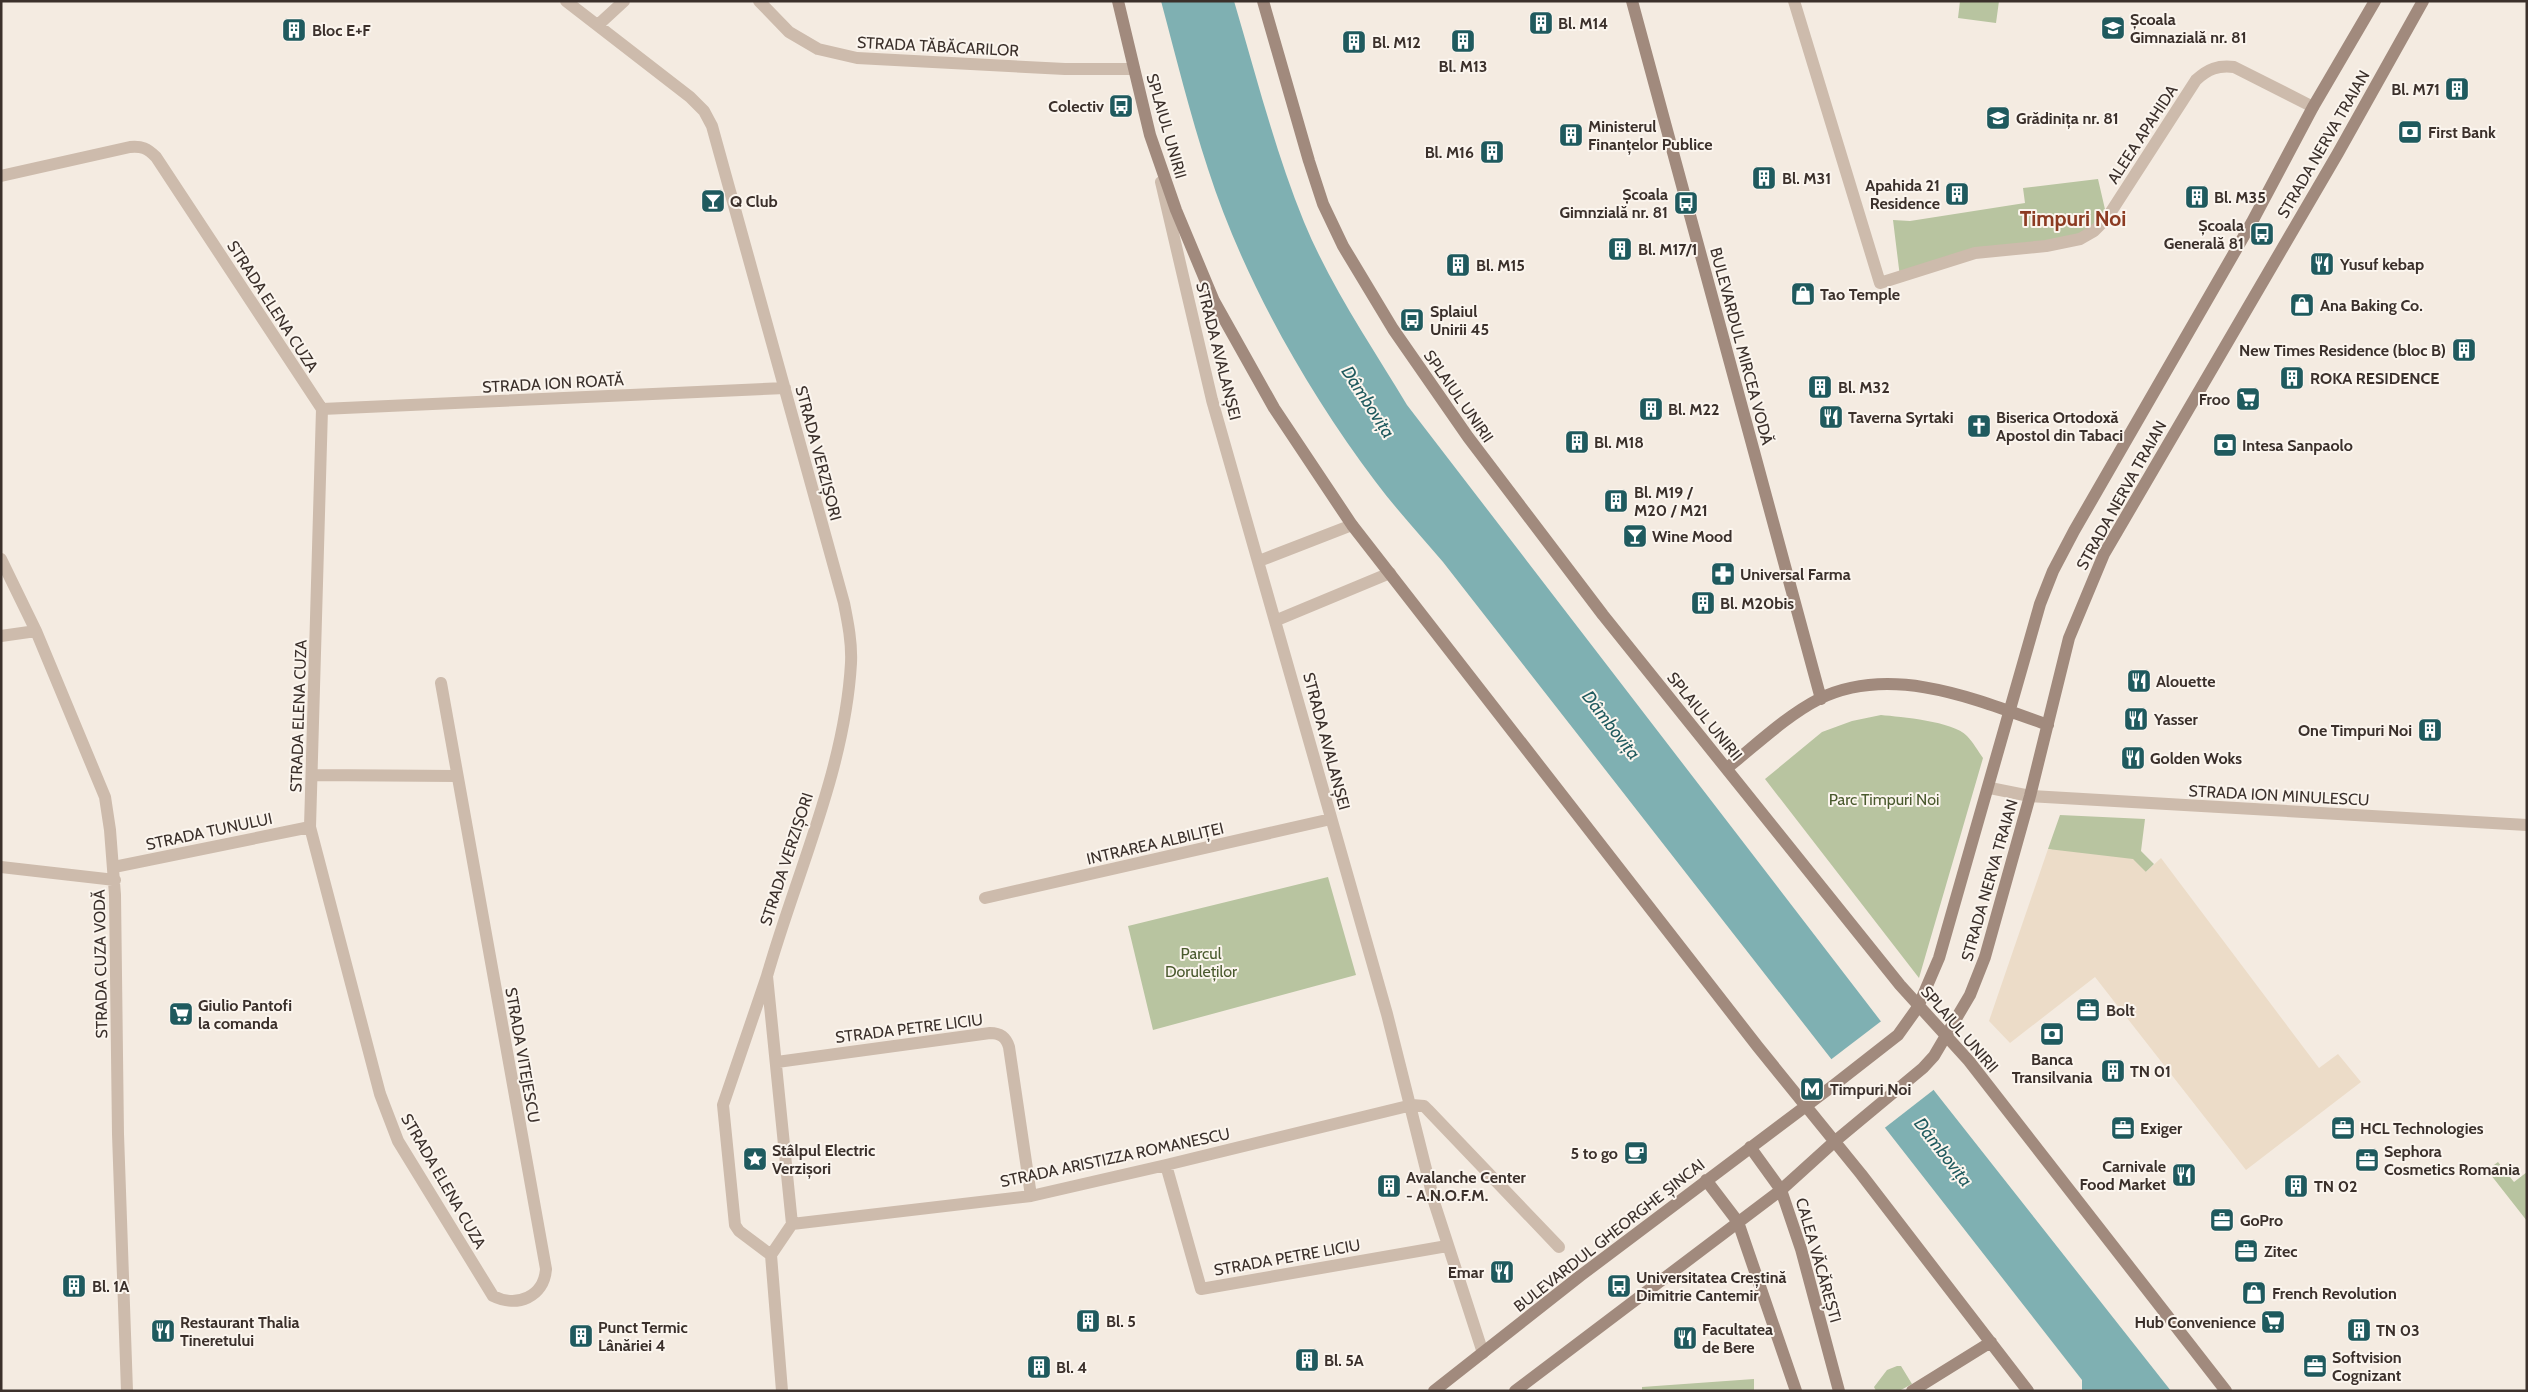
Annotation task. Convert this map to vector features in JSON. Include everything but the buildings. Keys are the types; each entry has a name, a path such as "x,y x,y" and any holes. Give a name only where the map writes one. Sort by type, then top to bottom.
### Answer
{"main road":[{"name":"SPLAIUL UNIRII","path":"1118,1 1150,135 1176,210 1214,301 1274,408 1352,525 2028,1391"},
{"name":"SPLAIUL UNIRII","path":"1263,1 1308,160 1324,204 1348,254 1393,329 1489,467 1603,615 1918,1006 1947,1036 2090,1213 2226,1391"},
{"name":"BULEVARDUL MIRCEA VODĂ","path":"1632,1 1821,699"},
{"name":"STRADA NERVA TRAIAN","path":"1834,1085 1898,1035 1918,1006 1939,958 1990,788 2040,604 2053,571 2098,488 2252,222 2313,107 2375,1"},
{"name":"STRADA NERVA TRAIAN","path":"1834,1142 1923,1068 1947,1036 1970,995 1985,957 2030,796 2069,638 2104,554 2338,153 2424,1"},
{"path":"1727,768 1799,712 1821,699 1858,686 1905,685 1934,689 2048,725"},
{"name":"BULEVARDUL GHEORGHE ȘINCAI","path":"1434,1391 1706,1180 1834,1085"},
{"path":"1515,1391 1782,1190 1834,1142"},
{"name":"CALEA VĂCĂREȘTI","path":"1750,1147 1782,1190 1801,1249 1839,1391"},
{"path":"1706,1180 1738,1222 1796,1391"},
{"path":"1912,1391 1991,1342"}],"street":[{"name":"STRADA VERZIȘORI","path":"566,1 690,97 704,111 712,126 844,603 850,632 851,662 841,736 834,764 723,1105 735,1225 771,1255"},
{"path":"598,25 624,1"},
{"name":"STRADA TĂBĂCARILOR","path":"759,1 789,32 818,49 857,58 1065,69 1134,69"},
{"name":"ALEEA APAHIDA","path":"1794,1 1880,283 1975,253 2065,243 2080,239 2094,231 2108,218 2196,80 2212,68 2223,66 2234,68 2313,107"},
{"name":"STRADA AVALANȘEI","path":"1150,135 1212,400 1277,620 1412,1105 1447,1246 1483,1353"},
{"name":"STRADA ELENA CUZA","path":"1,176 130,147 140,146 149,150 156,157 322,410 310,827 380,1094 392,1129 493,1296"},
{"name":"STRADA ION ROATĂ","path":"322,410 785,388"},
{"path":"1259,561 1352,525"},
{"name":"STRADA CUZA VODĂ","path":"1,559 36,631 104,797 115,874 118,1134 127,1391"},
{"path":"1277,620 1390,573"},
{"path":"1,636 36,631"},
{"name":"STRADA VITEJESCU","path":"441,682 546,1269 540,1288 528,1298 508,1302 493,1296"},
{"path":"312,775 457,776"},
{"name":"STRADA ION MINULESCU","path":"1990,788 2030,796 2527,825"},
{"name":"INTRAREA ALBILIȚEI","path":"985,898 1331,819"},
{"name":"STRADA TUNULUI","path":"1,867 115,874 310,827"},
{"name":"STRADA VERZIȘORI","path":"766,976 777,1062 792,1224"},
{"name":"STRADA PETRE LICIU","path":"777,1062 990,1034 1001,1035 1007,1041 1009,1048 1031,1196"},
{"path":"1412,1105 1424,1106 1559,1246"},
{"name":"STRADA ARISTIZZA ROMANESCU","path":"792,1224 1031,1196 1412,1105"},
{"name":"STRADA PETRE LICIU","path":"1166,1165 1201,1289 1447,1246"},
{"path":"782,1391 771,1255 792,1224"}],"green space":[{"path":"1960,1 1999,1 1996,23 1958,18"},
{"path":"2098,179 2107,218 2094,231 2000,250 1900,277 1893,220 1910,221 2025,203 2023,188"},
{"name":"Parc Timpuri Noi","path":"1881,715 1939,723 1960,731 1967,736 1983,758 1919,978 1765,779 1822,732 1852,721"},
{"path":"2060,815 2145,819 2141,851 2154,864 2146,872 2048,849"},
{"name":"Parcul Doruleților","path":"1328,877 1356,975 1153,1030 1128,926"},
{"path":"2498,1162 2514,1182 2527,1172 2527,1221 2487,1170"},
{"path":"1901,1366 1912,1384 1899,1391 1876,1391 1874,1387 1887,1370"},
{"path":"1754,1379 1754,1391 1642,1391 1642,1387"}],"shaded area":[{"path":"2048,849 2133,859 2146,872 2161,858 2319,1068 2338,1054 2361,1082 2246,1170 2095,977 2010,1043 1989,1021"}],"water":[{"name":"Dâmbovița","path":"1161,1 1234,1 1275,140 1304,222 1326,270 1407,405 1936,1093 2171,1391 2082,1391 2082,1380 1443,562 1400,512 1349,446 1301,371 1239,251 1222,210 1201,148"}],"pier":[{"path":"1884,1019 1936,1088 1882,1130 1829,1061"}],"place":[{"name":"Bl. M14","path":"1541,23"},
{"name":"Școala Gimnazială nr. 81","path":"2113,28"},
{"name":"Bloc E+F","path":"294,30"},
{"name":"Bl. M13","path":"1463,41"},
{"name":"Bl. M12","path":"1354,42"},
{"name":"Bl. M71","path":"2457,89"},
{"name":"Colectiv","path":"1121,106"},
{"name":"Grădinița nr. 81","path":"1998,118"},
{"name":"First Bank","path":"2410,132"},
{"name":"Ministerul Finanțelor Publice","path":"1571,135"},
{"name":"Bl. M16","path":"1492,152"},
{"name":"Bl. M31","path":"1764,178"},
{"name":"Apahida 21 Residence","path":"1957,194"},
{"name":"Bl. M35","path":"2197,197"},
{"name":"Q Club","path":"713,201"},
{"name":"Școala Gimnzială nr. 81","path":"1686,203"},
{"name":"Școala Generală 81","path":"2262,234"},
{"name":"Bl. M17/1","path":"1620,249"},
{"name":"Yusuf kebap","path":"2322,264"},
{"name":"Bl. M15","path":"1458,265"},
{"name":"Tao Temple","path":"1803,294"},
{"name":"Ana Baking Co.","path":"2302,305"},
{"name":"Splaiul Unirii 45","path":"1412,320"},
{"name":"New Times Residence (bloc B)","path":"2464,350"},
{"name":"ROKA RESIDENCE","path":"2292,378"},
{"name":"Bl. M32","path":"1820,387"},
{"name":"Froo","path":"2248,399"},
{"name":"Bl. M22","path":"1651,409"},
{"name":"Taverna Syrtaki","path":"1831,417"},
{"name":"Biserica Ortodoxă Apostol din Tabaci","path":"1979,426"},
{"name":"Bl. M18","path":"1577,442"},
{"name":"Intesa Sanpaolo","path":"2225,445"},
{"name":"Bl. M19 / M20 / M21","path":"1616,501"},
{"name":"Wine Mood","path":"1635,536"},
{"name":"Universal Farma","path":"1723,574"},
{"name":"Bl. M20bis","path":"1703,603"},
{"name":"Alouette","path":"2139,681"},
{"name":"Yasser","path":"2136,719"},
{"name":"One Timpuri Noi","path":"2430,730"},
{"name":"Golden Woks","path":"2133,758"},
{"name":"Bolt","path":"2088,1010"},
{"name":"Giulio Pantofi la comanda","path":"181,1014"},
{"name":"Banca Transilvania","path":"2052,1034"},
{"name":"TN 01","path":"2113,1071"},
{"name":"Timpuri Noi","path":"1812,1089"},
{"name":"Exiger","path":"2123,1128"},
{"name":"HCL Technologies","path":"2343,1128"},
{"name":"5 to go","path":"1636,1153"},
{"name":"Stâlpul Electric Verzișori","path":"755,1159"},
{"name":"Sephora Cosmetics Romania","path":"2367,1160"},
{"name":"Carnivale Food Market","path":"2184,1175"},
{"name":"Avalanche Center - A.N.O.F.M.","path":"1389,1186"},
{"name":"TN 02","path":"2296,1186"},
{"name":"GoPro","path":"2222,1220"},
{"name":"Zitec","path":"2246,1251"},
{"name":"Emar","path":"1502,1272"},
{"name":"Bl. 1A","path":"74,1286"},
{"name":"Universitatea Creștină Dimitrie Cantemir","path":"1619,1286"},
{"name":"French Revolution","path":"2254,1293"},
{"name":"Bl. 5","path":"1088,1321"},
{"name":"Hub Convenience","path":"2273,1322"},
{"name":"TN 03","path":"2359,1330"},
{"name":"Restaurant Thalia Tineretului","path":"163,1331"},
{"name":"Punct Termic Lânăriei 4","path":"581,1336"},
{"name":"Facultatea de Bere","path":"1685,1338"},
{"name":"Bl. 5A","path":"1307,1360"},
{"name":"Softvision Cognizant","path":"2315,1366"},
{"name":"Bl. 4","path":"1039,1367"}],"district":[{"name":"Timpuri Noi","path":"2073,219"}]}
